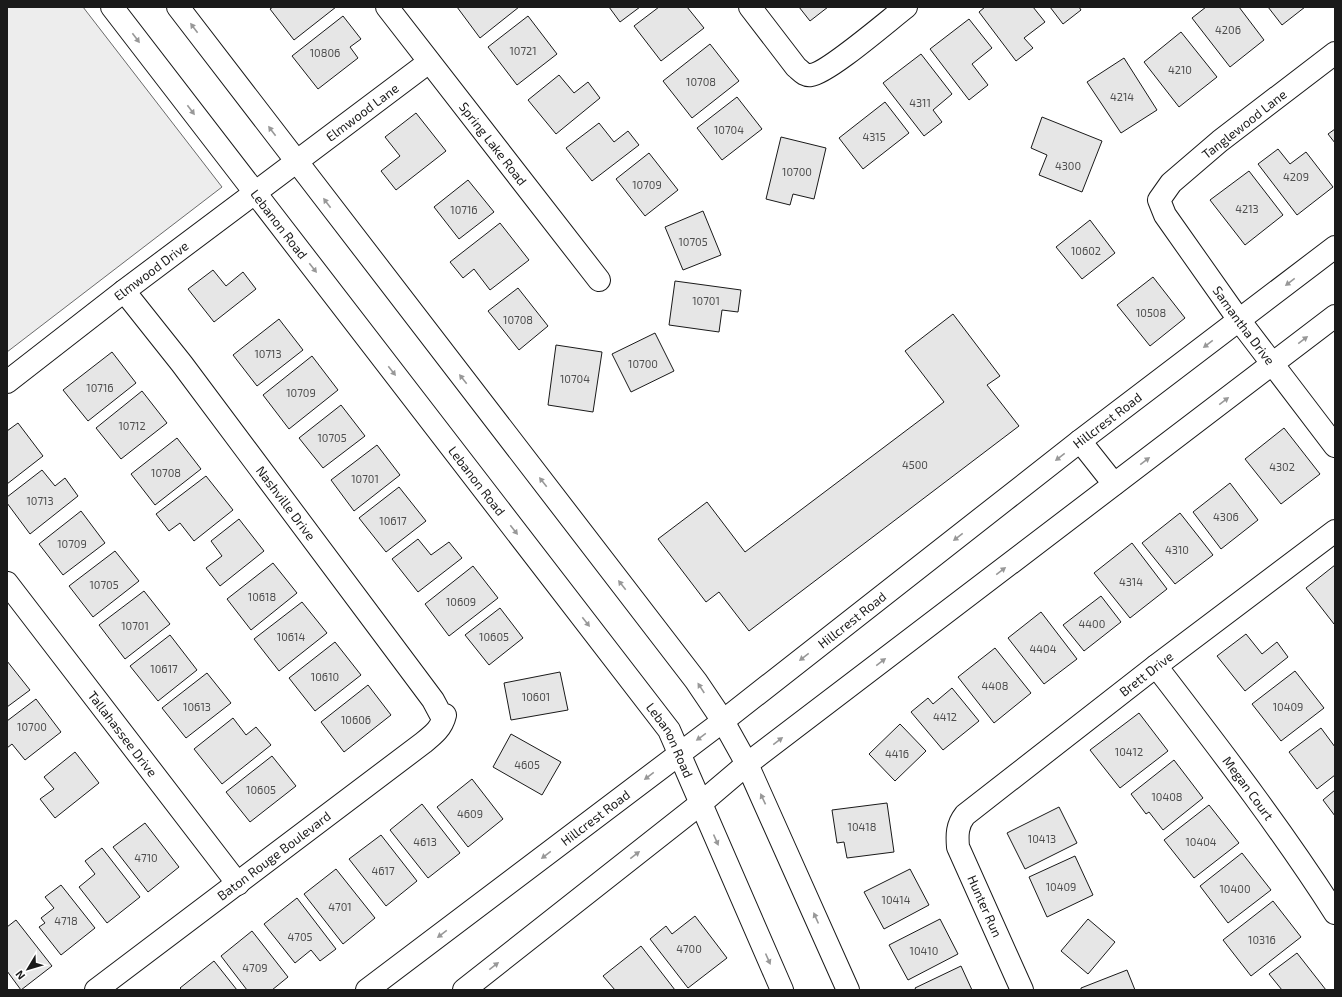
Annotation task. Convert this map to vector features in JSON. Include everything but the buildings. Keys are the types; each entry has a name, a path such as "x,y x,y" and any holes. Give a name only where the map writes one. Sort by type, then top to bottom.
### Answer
{"main road":[{"name":"Lebanon Road","path":"112,7 669,730 680,752 700,804 782,990"},
{"path":"178,7 696,681 723,721 746,764 848,990"},
{"name":"Spring Lake Road","path":"387,7 599,280"},
{"path":"750,7 803,74 811,75 828,67 906,7"},
{"name":"Tanglewood Lane","path":"1159,200 1172,183 1220,141 1335,53"},
{"name":"Elmwood Lane","path":"296,162 429,62"},
{"name":"Elmwood Drive","path":"7,382 124,291 296,162"},
{"name":"Samantha Drive","path":"1159,200 1165,215 1239,320 1335,446"},
{"name":"Hillcrest Road","path":"367,990 723,721 1080,441 1335,247"},
{"name":"Nashville Drive","path":"124,291 186,370 433,700 440,716 445,715"},
{"path":"464,990 700,804 746,764 1335,316"},
{"path":"1080,441 1114,484"},
{"name":"Brett Drive","path":"960,821 1156,666 1335,531"},
{"name":"Tallahassee Drive","path":"7,583 238,884"},
{"name":"Megan Court","path":"1156,666 1249,787 1299,857 1335,913"},
{"name":"Baton Rouge Boulevard","path":"96,990 428,739 443,722 445,715"},
{"name":"Hunter Run","path":"960,821 957,836 958,847 1022,990"}],"shaded area":[{"path":"7,7 83,7 222,187 7,352"}]}
